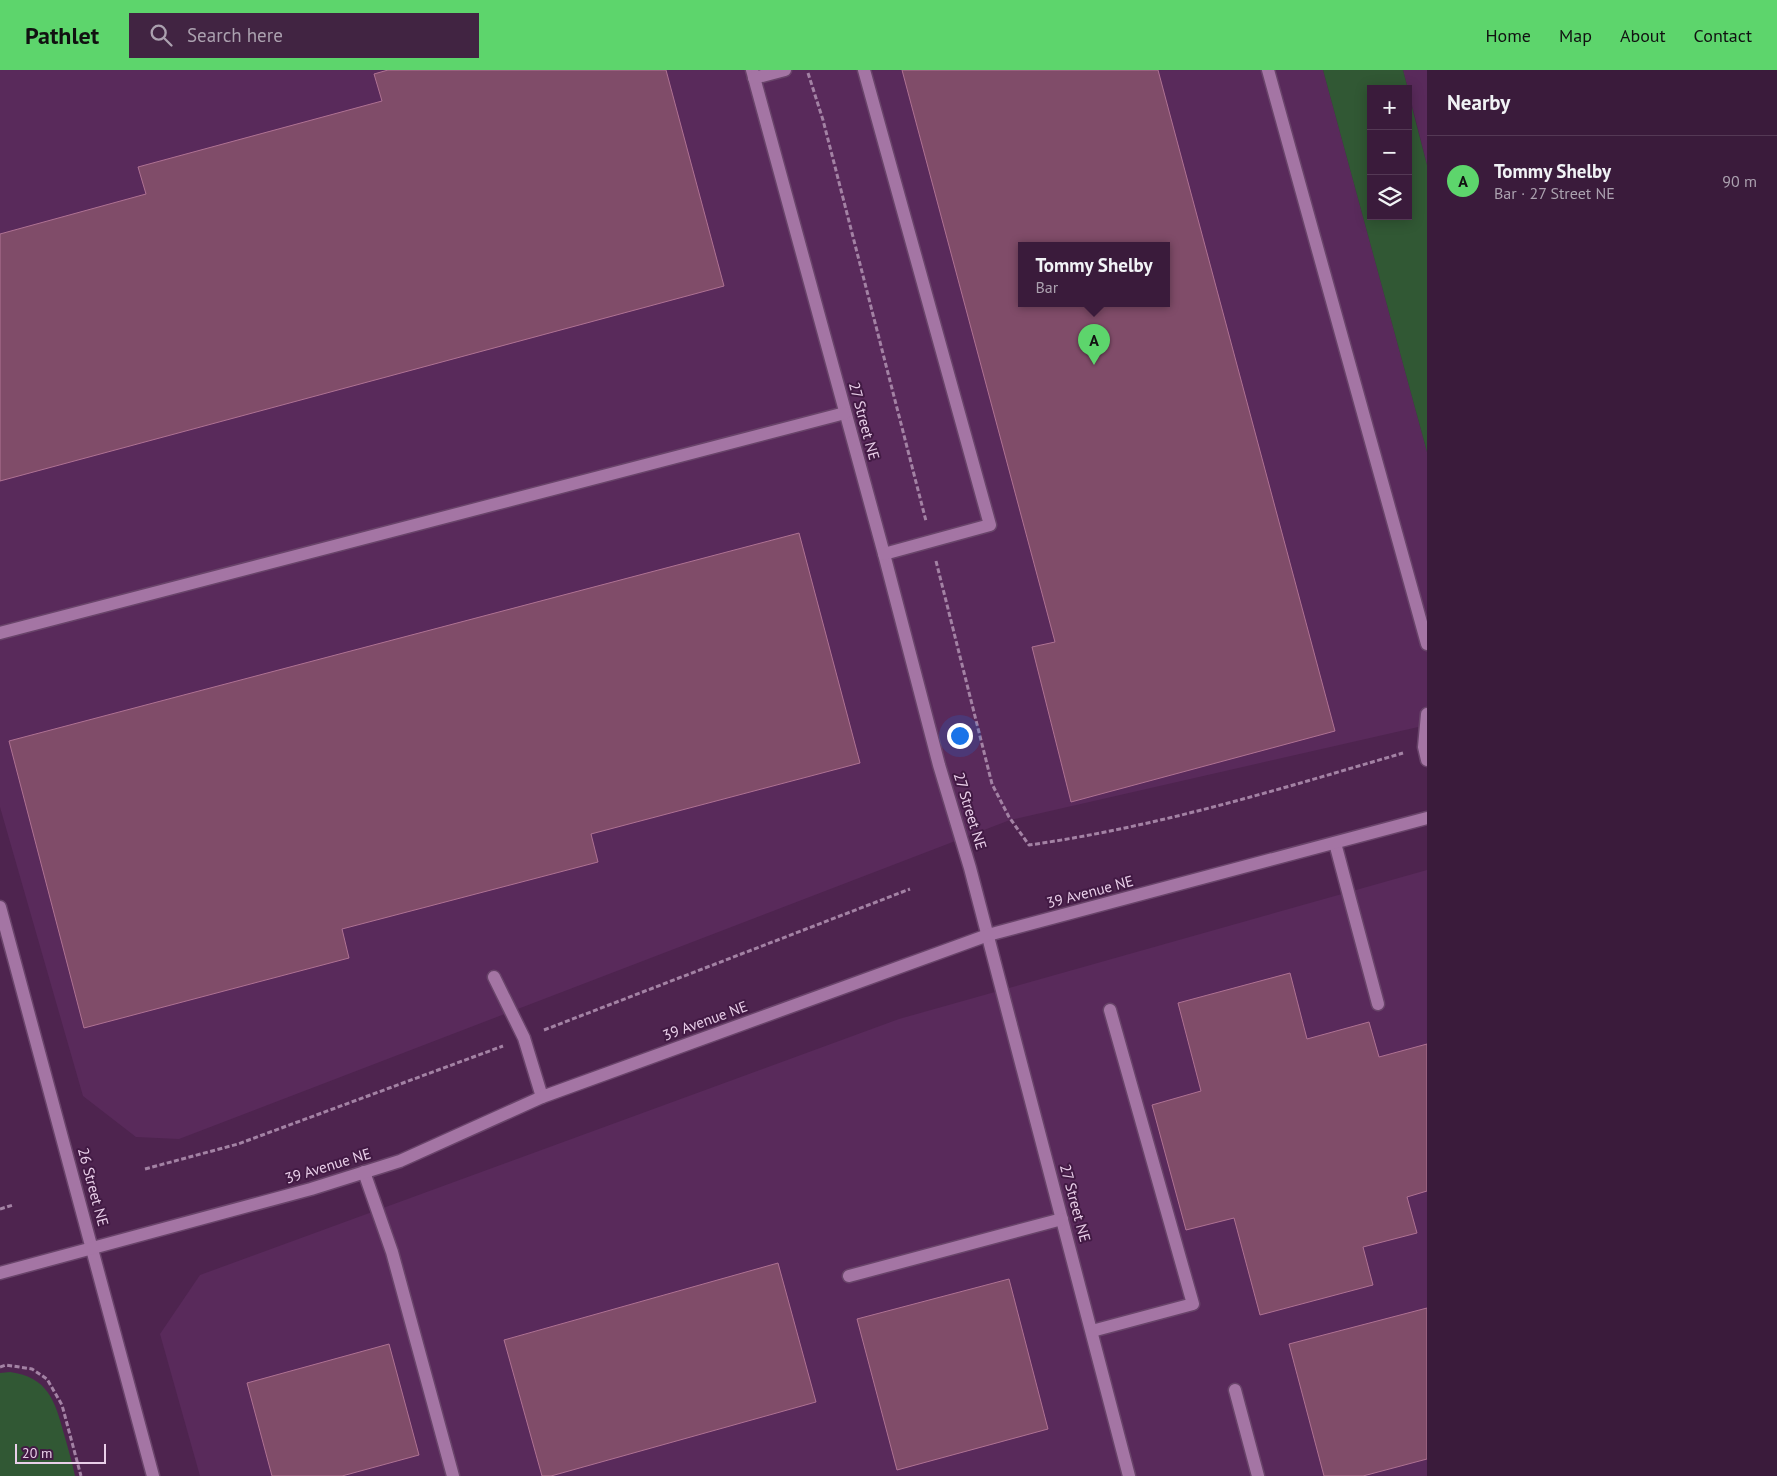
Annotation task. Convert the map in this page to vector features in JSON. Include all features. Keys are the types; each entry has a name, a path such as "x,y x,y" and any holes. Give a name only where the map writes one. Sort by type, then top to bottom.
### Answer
{"street":[{"path":"753,74 785,70"},
{"path":"864,70 990,525 884,554"},
{"path":"1268,70 1427,644"},
{"name":"27 Street NE","path":"753,74 884,554 939,765 988,935 1129,1476"},
{"path":"0,633 845,413"},
{"path":"1427,714 1424,747 1427,760"},
{"name":"39 Avenue NE","path":"0,1273 312,1189 400,1161 542,1097 988,935 1427,818"},
{"path":"1335,843 1378,1004"},
{"name":"26 Street NE","path":"0,907 4,934 93,1248 153,1476"},
{"path":"494,977 524,1038 542,1097"},
{"path":"1092,1331 1192,1304 1110,1010"},
{"path":"364,1172 392,1252 453,1476"},
{"path":"849,1276 1062,1219"},
{"path":"1234,1390 1258,1476"}],"path":[{"path":"807,70 822,120 931,540 992,784 1009,817 1029,845 1080,838 1258,796 1424,747"},
{"path":"0,1209 13,1205"},
{"path":"0,1367 6,1365 32,1370 47,1379 62,1405 81,1476"}],"shaded area":[{"path":"0,70 1323,70 1427,452 1427,725 1010,820 179,1139 136,1137 83,1096 0,807"},
{"path":"1403,70 1427,70 1427,165 1412,105 1412,85 1407,85"},
{"path":"1427,870 1427,1476 200,1476 160,1334 200,1275 899,1019"}],"green space":[{"path":"1323,70 1403,70 1407,85 1367,85 1367,220 1412,220 1412,107 1427,165 1427,452"},
{"path":"10,1372 33,1379 48,1392 57,1411 75,1476 0,1476 0,1373"}],"building":[{"path":"388,70 666,70 724,286 0,481 0,234 146,194 138,167 382,101 374,74"},
{"path":"902,70 1158,70 1335,731 1071,802 1032,647 1055,642"},
{"path":"799,533 860,763 591,834 598,862 342,929 349,958 84,1028 9,741"},
{"path":"1290,973 1307,1039 1369,1022 1379,1057 1427,1044 1427,1191 1407,1197 1417,1233 1363,1247 1373,1285 1260,1315 1234,1218 1186,1230 1152,1105 1201,1091 1178,1003"},
{"path":"778,1263 816,1402 551,1476 542,1476 504,1340"},
{"path":"1009,1279 1048,1429 897,1470 857,1319"},
{"path":"1427,1308 1427,1459 1363,1476 1324,1476 1289,1344"},
{"path":"389,1344 419,1455 342,1476 272,1476 247,1383"}],"place":[{"name":"Tommy Shelby","path":"1094,365"}]}
